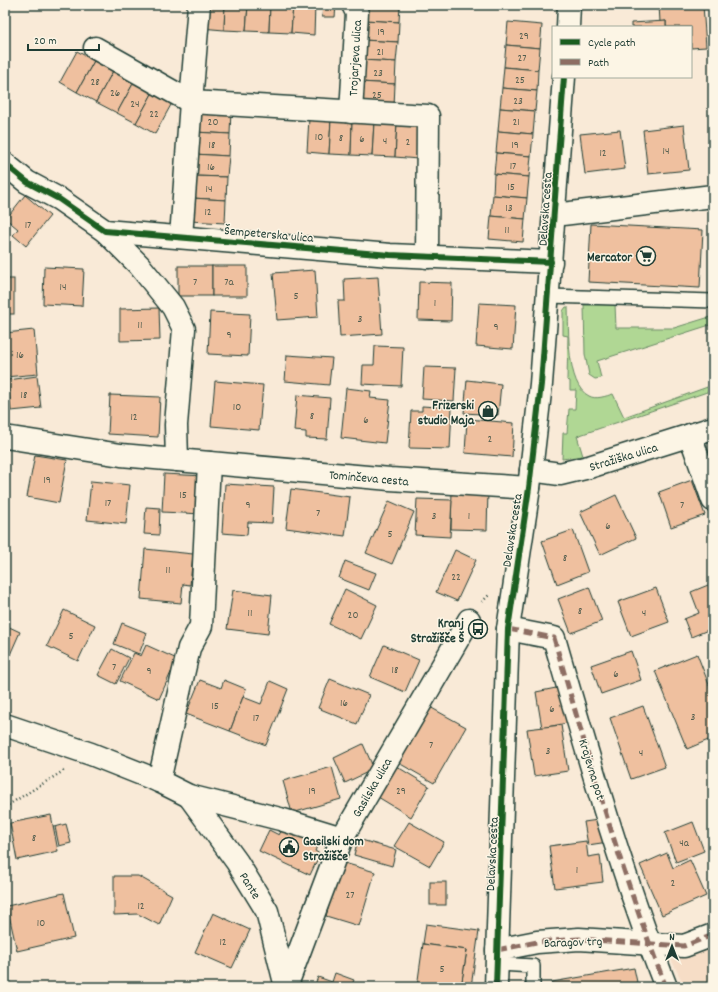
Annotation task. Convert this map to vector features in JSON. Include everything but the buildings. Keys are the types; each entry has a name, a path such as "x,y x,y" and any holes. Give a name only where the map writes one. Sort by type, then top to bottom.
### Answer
{"street":[{"path":"181,237 199,5"},
{"name":"Trojarjeva ulica","path":"351,112 357,13 353,5"},
{"path":"568,26 569,5"},
{"path":"95,48 191,102 428,116 427,257"},
{"name":"Delavska cesta","path":"496,987 503,825 508,629 530,479 549,296 564,78"},
{"path":"5,164 27,182 59,199 105,231 149,277 173,307 184,329 176,425 176,460"},
{"name":"Delavska cesta","path":"554,215 713,196"},
{"name":"Šempeterska ulica","path":"105,231 427,257 551,262"},
{"name":"Stražiška ulica","path":"530,479 560,474 713,428"},
{"path":"690,435 713,500"},
{"name":"Tominčeva cesta","path":"5,437 121,455 382,478 530,479"},
{"path":"159,781 188,648 200,626 210,463"},
{"name":"Gasilska ulica","path":"286,987 342,838 469,620"},
{"name":"Krajevna pot","path":"508,629 554,638 592,770 649,944"},
{"name":"Pante","path":"5,725 91,754 159,781 189,796 280,819 342,838"},
{"name":"Pante","path":"189,796 237,862 267,911 286,987"},
{"name":"Baragov trg","path":"497,957 537,942 579,939 628,940 649,944 684,946 713,935"},
{"path":"649,944 666,987"}],"lane":[{"path":"549,296 713,301"},
{"path":"497,957 533,966 532,987"}],"path":[{"path":"5,807 91,754"}],"shaded area":[{"path":"713,942 713,987 685,987 671,959"}],"green space":[{"path":"615,304 616,328 674,328 713,316 713,324 597,361 601,378 595,379 589,375 585,354 584,305"},
{"path":"566,307 568,307 570,356 576,381 582,390 589,396 595,398 613,394 624,417 713,385 713,390 577,436 583,456 562,459 563,433 567,433 569,409 575,409 576,390 570,390 570,381 567,380 568,336 563,335 563,311"}],"marked path":[{"path":"508,629 554,638 634,901 666,987"},
{"path":"497,950 537,942 579,939 684,946 713,935"}],"cycle path":[{"path":"496,987 508,629 529,488 541,384 564,78"},
{"path":"5,164 27,182 59,199 105,231 390,255 551,262"}],"place":[{"name":"Mercator","path":"646,256"},
{"name":"Frizerski studio Maja","path":"488,411"},
{"name":"Kranj Stražišče Š","path":"478,629"},
{"name":"Gasilski dom Stražišče","path":"289,847"}]}
